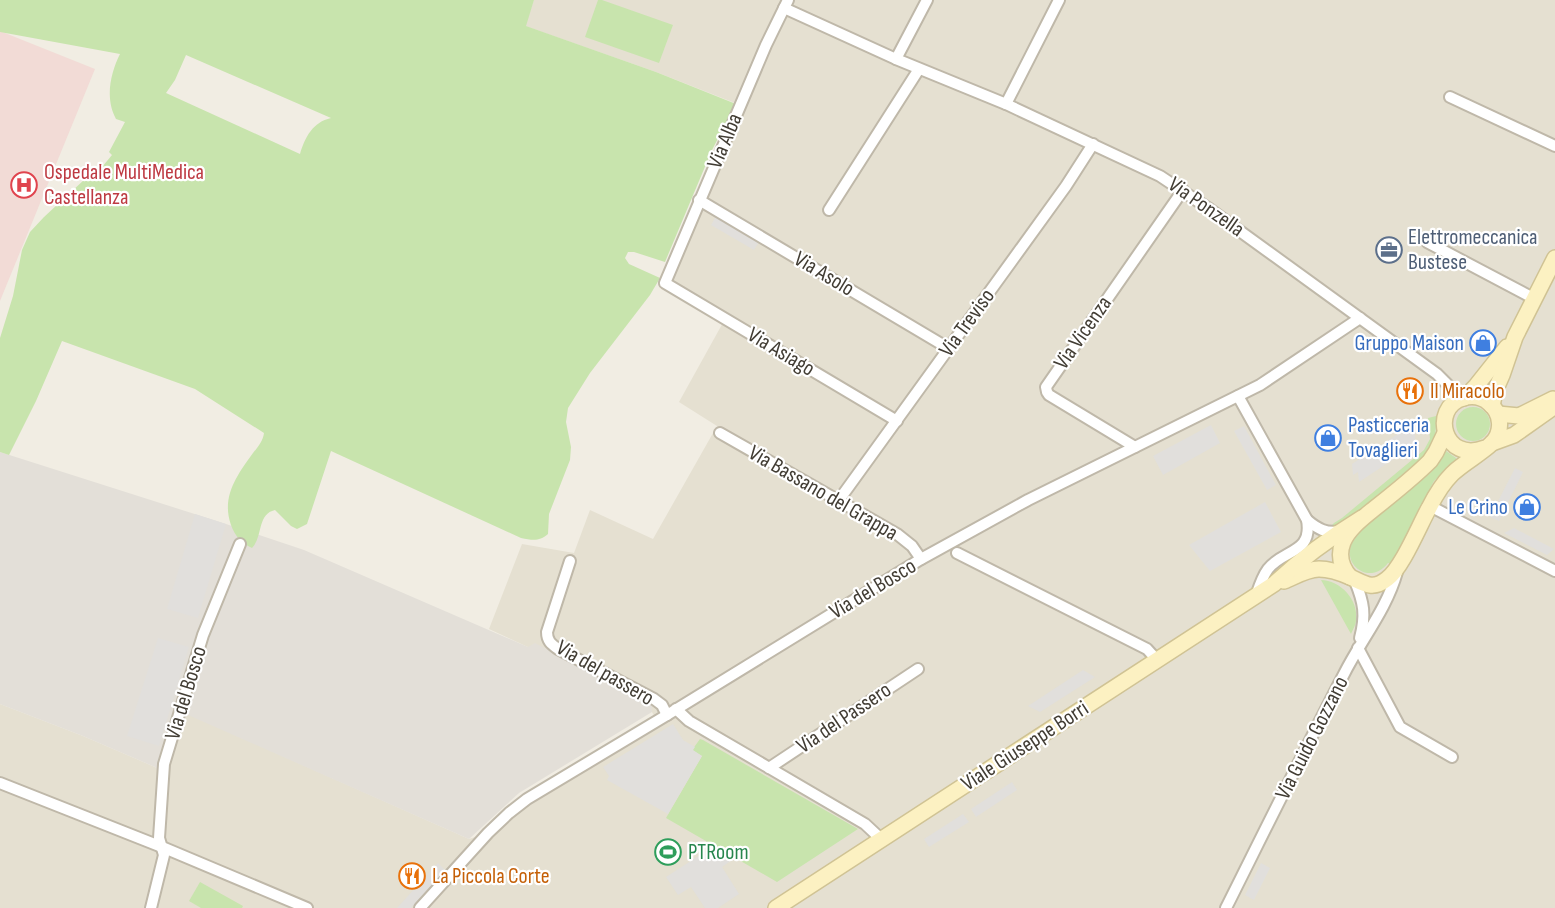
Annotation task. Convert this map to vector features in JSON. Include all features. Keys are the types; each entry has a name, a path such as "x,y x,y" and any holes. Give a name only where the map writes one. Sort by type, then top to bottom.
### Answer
{"main road":[{"path":"1274,584 1316,569 1326,570 1369,585 1377,585 1386,581 1397,569 1447,479 1488,446 1499,429 1500,421 1495,410 1494,391 1515,338 1555,258"},
{"path":"1515,338 1476,386 1447,411 1444,423 1445,433 1461,450 1473,452 1514,435 1555,406"},
{"path":"1461,399 1471,396 1480,398 1495,410 1519,416 1555,398"},
{"path":"1274,584 1341,531 1362,518 1425,466 1433,457 1445,433"},
{"path":"1353,579 1342,565 1341,547 1346,537 1362,518"},
{"name":"Viale Giuseppe Borri","path":"776,908 1274,584"}],"street":[{"path":"896,59 927,0"},
{"path":"1006,104 1059,0"},
{"name":"Via Ponzella","path":"786,4 896,59 1006,104 1160,176 1183,190 1440,376 1461,399"},
{"name":"Via Alba","path":"665,283 766,45 786,4"},
{"path":"829,210 919,69"},
{"path":"1450,97 1555,146"},
{"name":"Via Treviso","path":"839,500 1066,186 1093,144"},
{"name":"Via Vicenza","path":"1136,447 1050,395 1046,387 1183,190"},
{"name":"Via Asolo","path":"699,200 948,348"},
{"path":"1427,242 1535,299"},
{"name":"Via Asiago","path":"665,283 897,421"},
{"name":"Via del Bosco","path":"420,908 488,833 527,799 921,559 1028,501 1276,376 1360,318"},
{"path":"1238,396 1306,520 1308,533 1300,546 1270,567 1256,596"},
{"name":"Via Bassano del Grappa","path":"720,433 900,536 913,547 921,559"},
{"path":"1430,506 1555,571"},
{"path":"1306,520 1323,531 1341,531"},
{"name":"Via del Bosco","path":"152,908 164,855 159,838 164,764 203,635 240,544"},
{"path":"957,553 1147,649 1157,660"},
{"name":"Via del passero","path":"570,561 547,632 548,640 558,649 654,699 672,712"},
{"name":"Via Guido Gozzano","path":"1226,908 1358,648 1392,589 1397,569"},
{"path":"1353,579 1363,601 1364,611 1358,648 1400,728 1452,757"},
{"name":"Via del Passero","path":"770,768 918,669"},
{"name":"Via del Passero","path":"672,712 865,824 881,839"},
{"path":"0,783 162,847 307,908"}],"shaded area":[{"path":"534,0 1555,0 1555,908 0,908 0,704 83,736 158,769 179,710 469,839 488,833 514,809 657,721 652,712 652,705 489,629 522,544 574,553 590,510 653,539 717,426 679,402 725,319 665,283 740,105 656,72 525,26"},
{"name":"Ospedale MultiMedica Castellanza","path":"0,31 95,69 0,301"},
{"path":"716,216 759,242 754,250 711,225"},
{"path":"1415,423 1415,445 1359,482 1358,472 1353,475 1352,464"},
{"path":"1211,425 1220,443 1163,475 1153,456"},
{"path":"1244,426 1276,485 1267,490 1234,431"},
{"path":"0,452 304,550 528,647 535,643 652,705 652,712 519,793 469,839 179,711 158,770 83,736 0,704"},
{"path":"1515,468 1523,472 1499,521 1490,517"},
{"path":"1265,502 1281,532 1210,571 1189,545"},
{"path":"195,514 226,524 198,618 167,609"},
{"path":"1514,528 1554,549 1547,555 1504,533"},
{"path":"158,638 189,647 159,746 127,736"},
{"path":"1083,670 1095,677 1040,712 1028,706"},
{"path":"673,724 683,740 695,747 693,750 702,756 668,814 607,780 609,776 603,767"},
{"path":"1012,782 1017,790 976,817 971,809"},
{"path":"963,814 969,822 929,847 924,839"},
{"path":"714,846 728,854 732,860 722,867 739,894 718,908 705,908 691,887 678,895 666,877"},
{"path":"438,863 445,870 411,908 397,908"},
{"path":"1261,863 1270,868 1254,900 1245,895"}],"green space":[{"path":"0,0 534,0 526,26 656,72 736,104 712,150 665,262 634,252 628,252 625,258 629,264 660,278 650,295 590,373 568,408 566,422 571,447 570,460 549,514 548,534 532,540 521,538 331,451 307,524 297,529 275,510 269,512 265,516 252,548 234,533 228,515 228,505 236,478 260,444 264,433 195,389 62,341 9,455 0,452 0,338 13,296 22,250 30,232 44,217 85,179 102,167 112,155 109,152 125,122 116,119 110,95 111,78 120,54 0,32","holes":["186,55 331,118 319,123 311,131 300,154 166,93 175,80"]},
{"path":"598,0 673,25 659,63 585,37"},
{"path":"1473,407 1485,412 1490,424 1485,436 1473,441 1461,436 1456,424 1461,412"},
{"path":"1436,416 1435,437 1426,455 1342,525 1329,528 1424,450 1430,439 1428,418"},
{"path":"1446,451 1456,460 1434,481 1391,564 1388,563 1372,573 1356,568 1350,553 1357,533 1429,474"},
{"path":"1321,580 1335,583 1351,599 1356,613 1356,624 1351,634"},
{"path":"700,739 858,829 777,882 666,818 702,756 692,750"},
{"path":"200,882 243,906 242,908 201,908 189,901"}],"place":[{"name":"Ospedale MultiMedica Castellanza","path":"24,185"},
{"name":"Elettromeccanica Bustese","path":"1389,250"},
{"name":"Gruppo Maison","path":"1483,343"},
{"name":"Il Miracolo","path":"1410,391"},
{"name":"Pasticceria Tovaglieri","path":"1328,438"},
{"name":"Le Crino","path":"1527,507"},
{"name":"PTRoom","path":"668,852"},
{"name":"La Piccola Corte","path":"412,876"}]}
